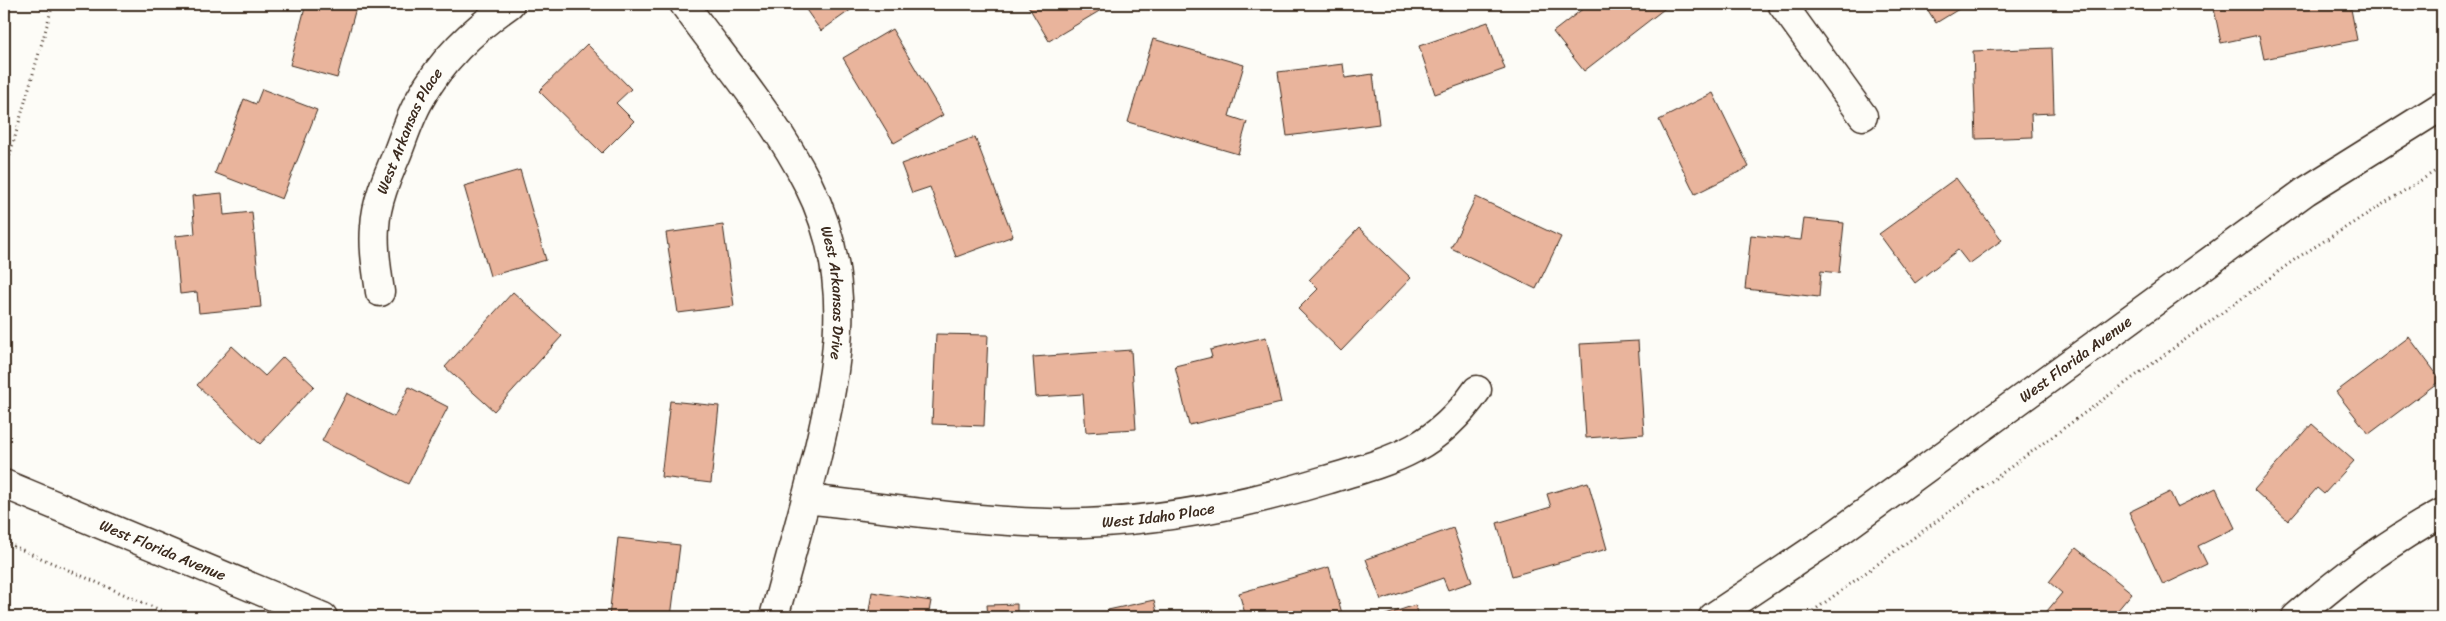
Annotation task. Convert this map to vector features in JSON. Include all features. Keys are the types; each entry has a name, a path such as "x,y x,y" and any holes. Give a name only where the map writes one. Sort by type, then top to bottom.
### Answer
{"street":[{"name":"West Arkansas Place","path":"380,292 374,252 375,225 379,204 387,178 419,101 455,48 486,21 510,4"},
{"name":"West Arkansas Drive","path":"684,4 772,125 794,160 808,184 825,223 836,262 840,310 832,392 806,499 774,617"},
{"path":"1782,4 1863,116"},
{"name":"West Florida Avenue","path":"1714,617 1825,542 2306,191 2442,106"},
{"name":"West Idaho Place","path":"806,499 970,518 1076,523 1167,516 1224,507 1280,494 1372,466 1404,454 1446,428 1478,390"},
{"name":"West Florida Avenue","path":"4,484 323,617"},
{"path":"2296,617 2339,580 2390,542 2442,512"}],"path":[{"path":"4,175 54,4"},
{"path":"1805,617 2297,258 2442,167"},
{"path":"4,542 176,617"}],"building":[{"path":"306,4 357,4 337,78 290,65"},
{"path":"802,4 859,4 821,31"},
{"path":"1027,4 1111,4 1049,41"},
{"path":"1589,4 1666,4 1668,6 1584,71 1553,32"},
{"path":"1924,4 1967,4 1936,23"},
{"path":"2213,4 2350,4 2357,40 2264,59 2259,35 2221,43"},
{"path":"1488,22 1505,69 1435,94 1419,46"},
{"path":"892,29 943,115 894,143 843,58"},
{"path":"1153,39 1244,65 1229,116 1247,122 1238,154 1128,122"},
{"path":"587,44 631,89 616,103 634,121 602,153 539,91"},
{"path":"2052,48 2054,113 2031,114 2032,137 1976,139 1973,51"},
{"path":"1343,64 1345,78 1373,74 1379,124 1287,136 1278,72"},
{"path":"262,89 317,110 282,199 215,173 244,99 256,104"},
{"path":"1713,93 1749,167 1695,194 1659,120"},
{"path":"975,137 1013,236 956,257 930,187 912,193 901,164"},
{"path":"520,170 546,260 490,276 464,186"},
{"path":"1956,178 2002,240 1969,264 1958,250 1915,283 1879,234"},
{"path":"222,193 224,215 252,212 261,307 199,313 197,292 180,294 175,236 195,234 192,196"},
{"path":"1476,197 1561,237 1536,289 1451,248"},
{"path":"1804,219 1844,223 1839,273 1821,271 1819,297 1745,289 1751,235 1801,240"},
{"path":"723,225 734,306 678,313 666,233"},
{"path":"1359,228 1411,278 1341,351 1298,309 1318,289 1309,280"},
{"path":"513,292 562,336 494,411 445,367"},
{"path":"936,334 988,335 984,426 932,424"},
{"path":"1266,337 1281,403 1189,425 1175,366 1212,357 1210,350"},
{"path":"2409,337 2441,380 2369,434 2336,392"},
{"path":"1638,341 1644,434 1586,438 1580,344"},
{"path":"232,346 265,376 283,357 314,386 260,444 197,385"},
{"path":"1131,350 1136,429 1086,432 1083,394 1036,397 1033,357"},
{"path":"409,387 448,407 408,484 322,441 347,393 394,417"},
{"path":"670,401 719,406 711,483 661,477"},
{"path":"2312,424 2354,461 2324,494 2317,488 2288,521 2254,490"},
{"path":"1588,482 1607,549 1512,576 1497,523 1551,507 1547,494"},
{"path":"2216,488 2235,528 2198,546 2207,564 2163,585 2129,512 2170,492 2177,507"},
{"path":"1453,528 1472,582 1448,590 1443,578 1381,600 1366,559"},
{"path":"618,538 680,545 671,617 609,617"},
{"path":"2076,548 2132,593 2112,617 2042,617 2062,593 2049,582"},
{"path":"1329,567 1343,617 1246,617 1239,593"},
{"path":"872,592 931,601 928,617 868,617"},
{"path":"1154,600 1158,617 1109,617 1108,610"},
{"path":"1017,604 1017,617 988,617 987,605"},
{"path":"1415,605 1420,617 1380,617"}]}
